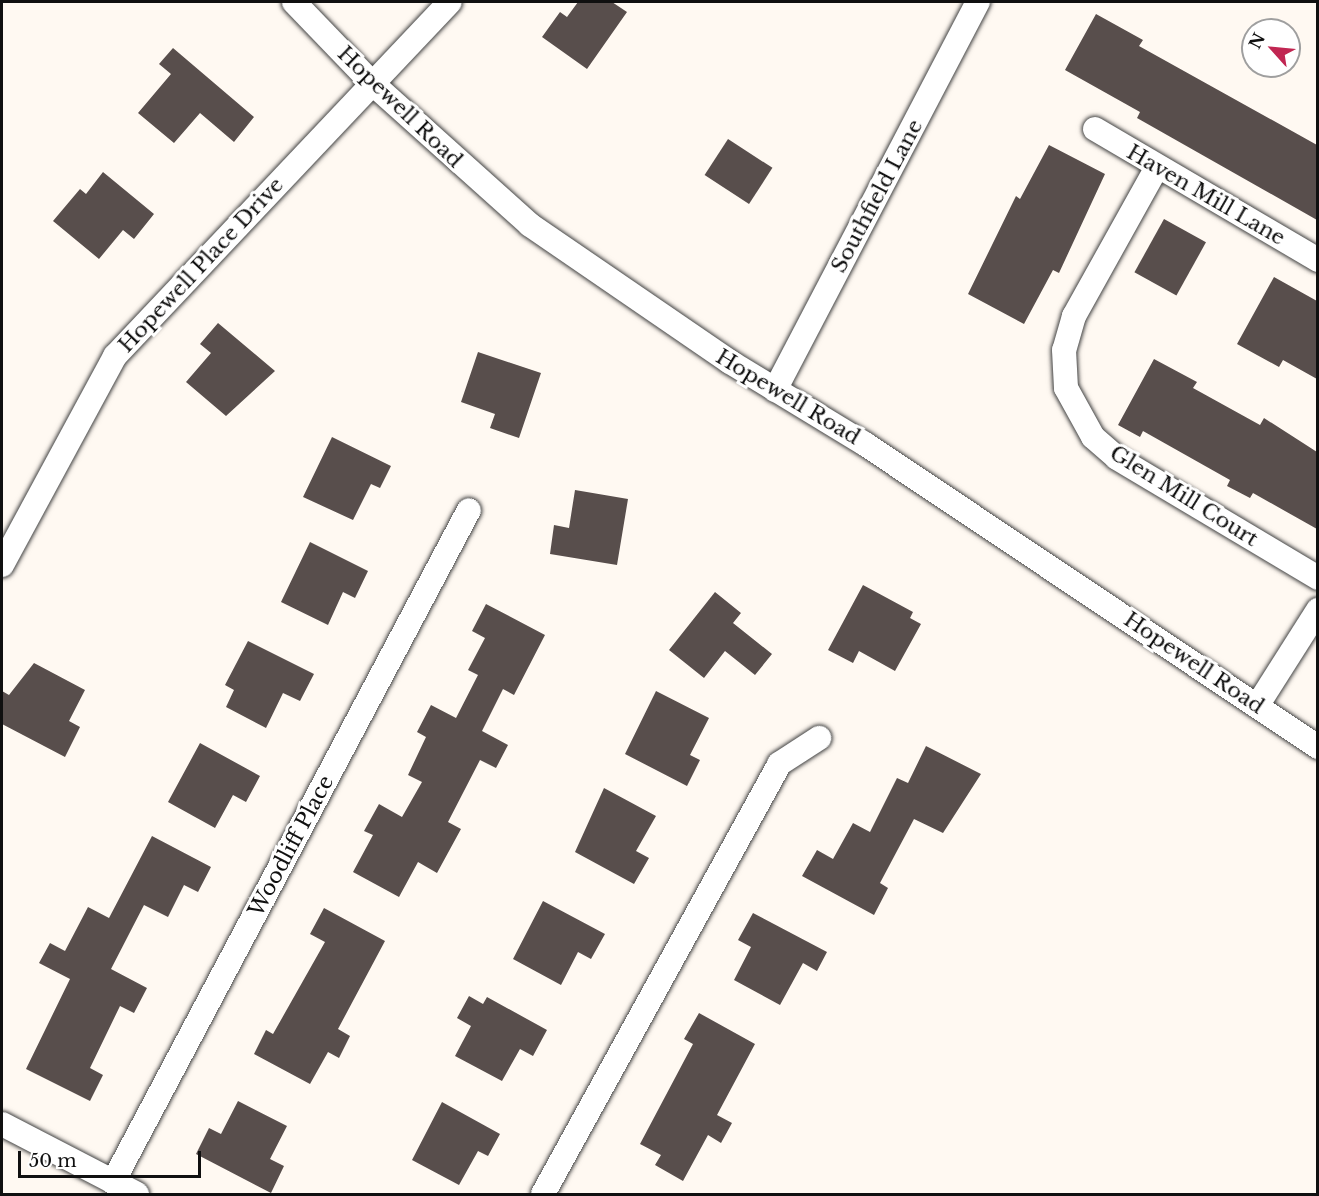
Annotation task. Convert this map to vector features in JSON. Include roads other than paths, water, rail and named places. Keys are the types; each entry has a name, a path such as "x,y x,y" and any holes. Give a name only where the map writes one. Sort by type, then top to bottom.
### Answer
{"street":[{"name":"Hopewell Road","path":"294,2 372,84 530,225 775,390 1317,747"},
{"name":"Hopewell Place Drive","path":"2,565 115,356 450,2"},
{"name":"Southfield Lane","path":"775,390 978,2"},
{"name":"Haven Mill Lane","path":"1095,129 1317,260"},
{"name":"Glen Mill Court","path":"1157,167 1074,316 1064,350 1066,388 1093,437 1117,458 1317,578"},
{"name":"Woodliff Place","path":"113,1182 469,510"},
{"path":"1257,706 1317,610"},
{"path":"543,1194 779,764 819,738"},
{"path":"2,1124 137,1194"}]}
